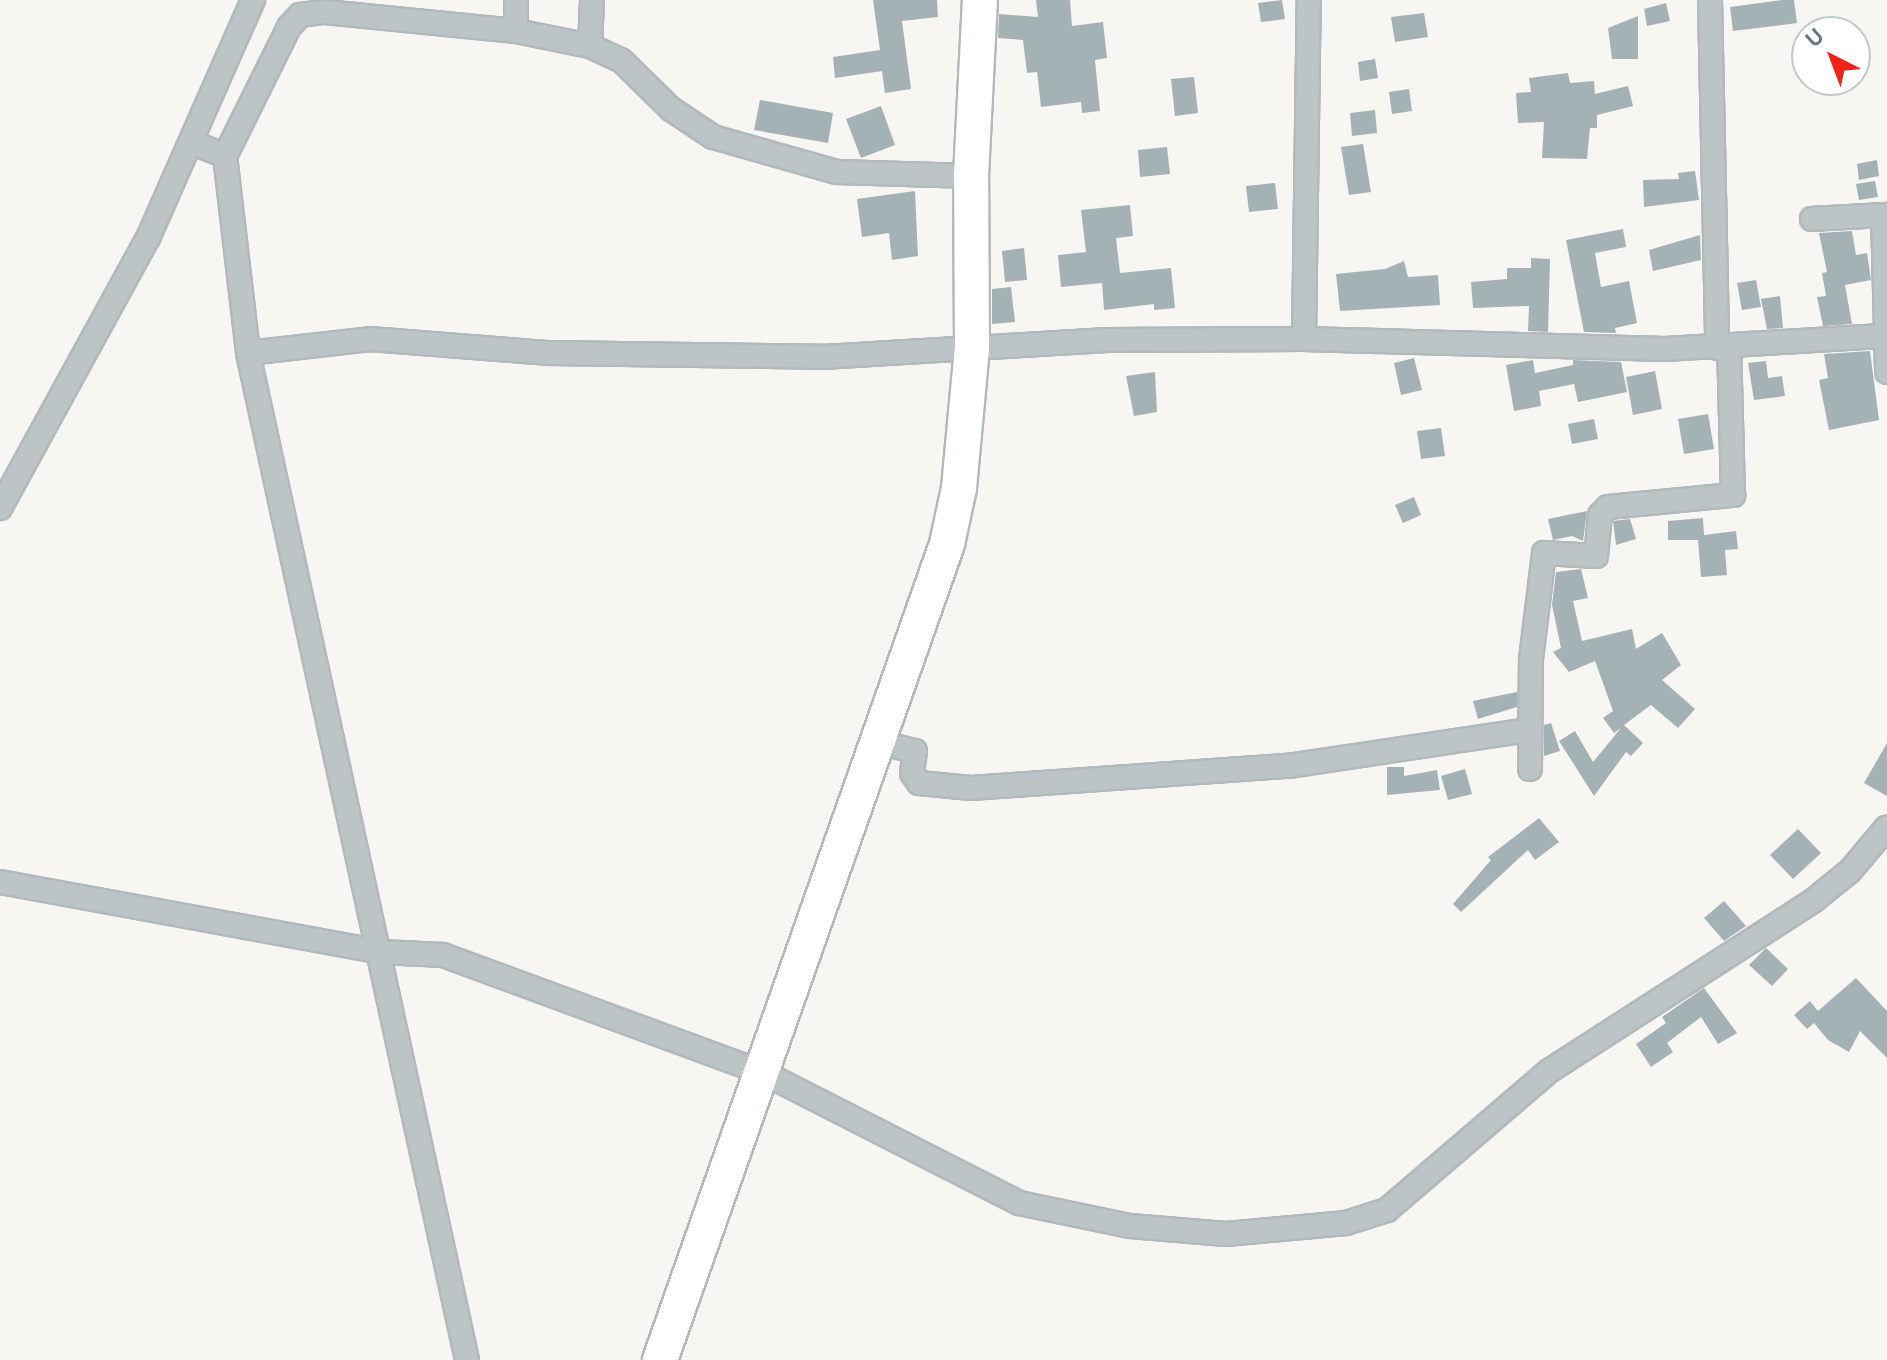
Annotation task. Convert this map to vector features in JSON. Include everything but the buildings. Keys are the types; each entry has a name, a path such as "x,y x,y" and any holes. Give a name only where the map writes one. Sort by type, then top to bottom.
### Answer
{"main road":[{"path":"660,1360 764,1073 947,544 959,488 972,348 971,176 980,0"}],"street":[{"path":"0,508 148,238 253,0"},
{"path":"516,0 516,31"},
{"path":"590,46 592,0"},
{"path":"1304,339 1309,0"},
{"path":"1530,769 1531,659 1544,553 1596,556 1600,515 1608,507 1726,499 1735,493 1723,347 1710,0"},
{"path":"467,1360 422,1168 382,952 248,353 225,156 289,27 300,15 372,14 516,31 590,46 622,61 671,109 713,137 837,172 971,176"},
{"path":"191,142 225,156"},
{"path":"1812,219 1885,215 1887,372"},
{"path":"248,353 370,339 549,353 822,357 972,348 1304,339 1723,347 1886,336"},
{"path":"878,742 915,751 912,773 919,783 971,788 1288,766 1529,730"},
{"path":"0,882 382,952 443,955 764,1073 1019,1203 1130,1226 1226,1234 1346,1223 1387,1210 1549,1071 1814,900 1850,871 1887,827"}]}
